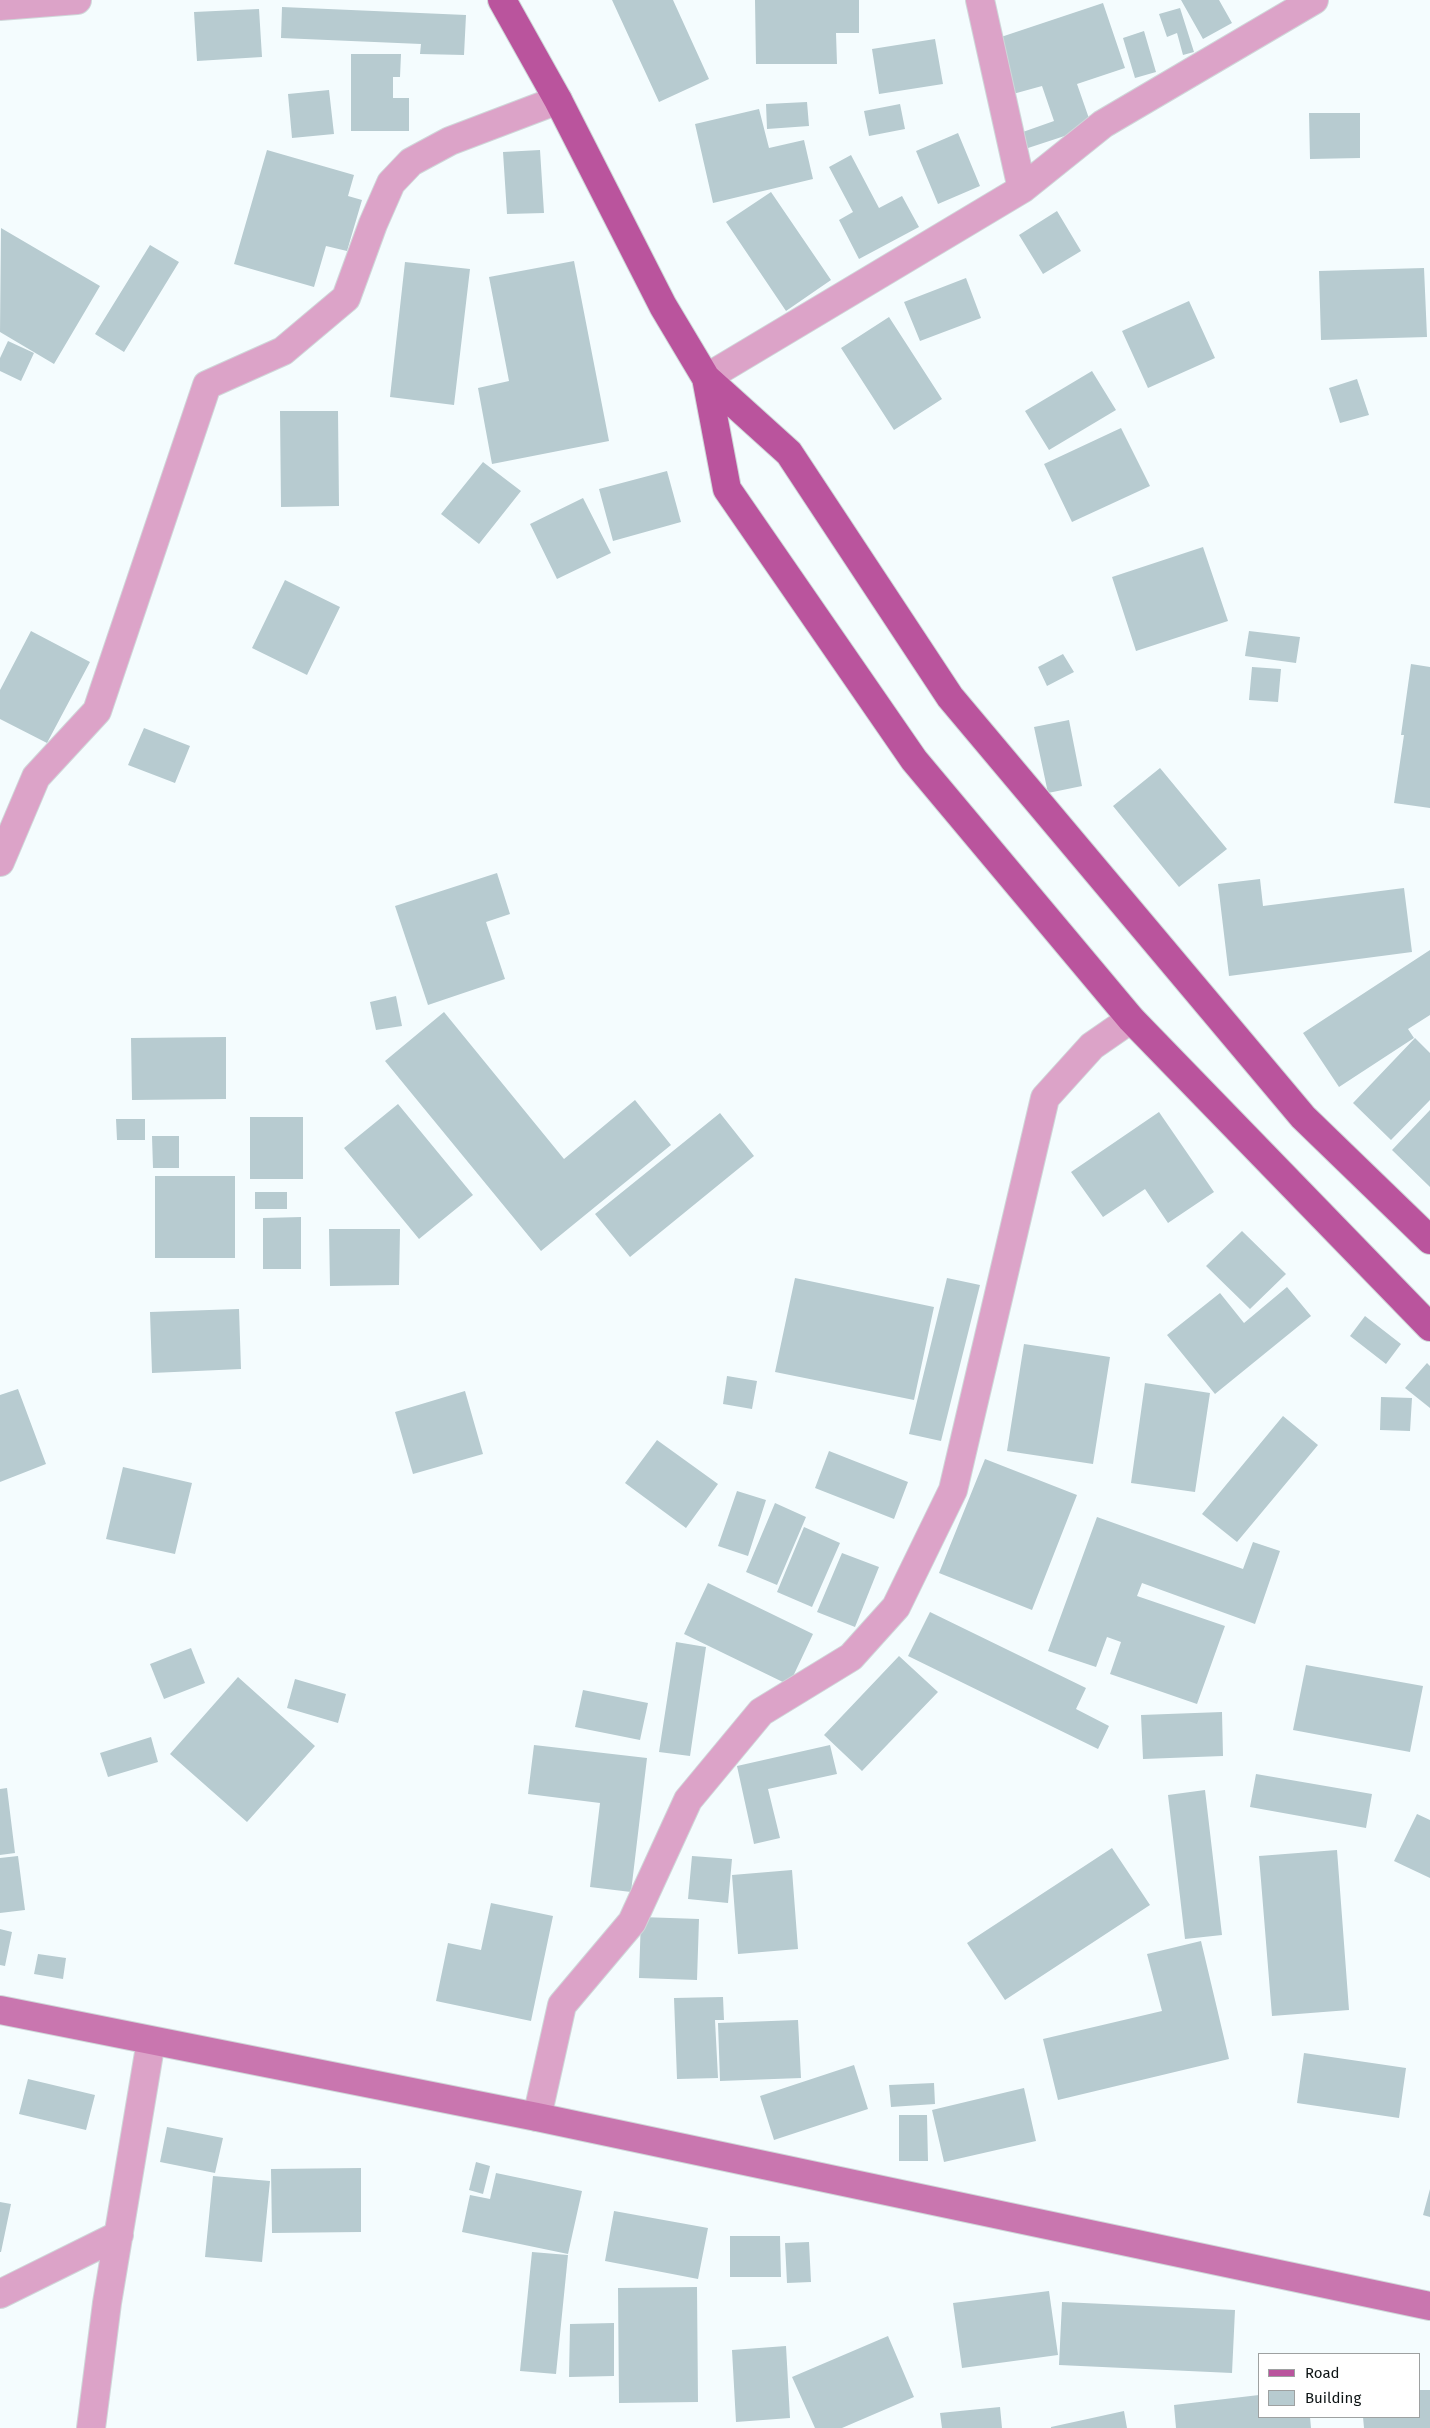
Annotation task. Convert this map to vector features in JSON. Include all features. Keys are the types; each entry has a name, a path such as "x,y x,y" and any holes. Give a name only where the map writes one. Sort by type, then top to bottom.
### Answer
{"main road":[{"path":"502,0 558,100 663,306 706,378 789,453 950,697 1304,1117 1430,1240"},
{"path":"706,378 727,489 914,760 1131,1019 1430,1327"},
{"path":"0,2010 536,2117 1430,2306"}],"street":[{"path":"0,6 77,0"},
{"path":"980,0 1022,189"},
{"path":"706,378 1022,189 1103,124 1314,0"},
{"path":"0,862 7,830 36,777 97,712 207,385 283,351 346,298 373,224 391,183 412,162 450,141 558,100"},
{"path":"536,2117 562,2005 632,1922 688,1800 761,1712 851,1657 896,1607 952,1490 1045,1098 1092,1046 1131,1019"},
{"path":"91,2428 107,2303 151,2041"},
{"path":"0,2294 119,2235"}],"building":[{"path":"612,0 673,0 709,79 659,102"},
{"path":"755,0 859,0 859,33 836,33 837,64 756,64"},
{"path":"1181,0 1219,0 1232,23 1203,39"},
{"path":"1103,3 1125,68 1077,84 1092,127 1025,149 1020,133 1054,121 1042,86 1013,94 995,39"},
{"path":"282,7 466,15 464,55 420,54 421,44 281,38"},
{"path":"1180,8 1194,52 1183,55 1177,33 1167,37 1159,14"},
{"path":"259,9 262,57 197,61 194,12"},
{"path":"1144,31 1156,72 1135,78 1123,38"},
{"path":"935,39 943,84 879,94 872,49"},
{"path":"351,54 401,54 400,77 393,77 393,98 409,98 409,131 351,131"},
{"path":"329,90 334,134 292,138 288,94"},
{"path":"807,102 809,126 767,129 766,104"},
{"path":"900,104 905,129 869,136 864,111"},
{"path":"759,109 769,148 804,140 813,179 713,203 695,124"},
{"path":"1309,113 1360,113 1360,158 1310,159"},
{"path":"958,133 980,186 938,204 916,151"},
{"path":"267,150 354,175 348,196 362,200 347,251 326,246 314,287 234,264"},
{"path":"540,150 544,213 507,214 503,152"},
{"path":"851,155 879,208 902,196 919,227 859,259 839,220 853,212 829,167"},
{"path":"771,192 831,280 786,311 726,222"},
{"path":"1057,211 1081,251 1043,274 1019,235"},
{"path":"1,228 100,286 54,364 0,332"},
{"path":"150,245 179,262 124,352 95,334"},
{"path":"574,261 609,441 492,464 478,388 509,381 489,277"},
{"path":"405,262 470,269 454,405 390,397"},
{"path":"1424,268 1427,337 1321,340 1319,271"},
{"path":"966,278 981,318 920,341 904,302"},
{"path":"1189,301 1215,358 1148,388 1122,331"},
{"path":"889,317 942,399 894,430 841,348"},
{"path":"8,341 34,353 21,381 0,371 0,358"},
{"path":"1092,371 1116,410 1049,450 1025,411"},
{"path":"1357,379 1369,415 1340,423 1329,388"},
{"path":"280,411 338,411 339,506 281,507"},
{"path":"1121,428 1150,486 1072,522 1044,464"},
{"path":"483,462 521,491 479,544 441,514"},
{"path":"667,471 681,522 613,541 599,489"},
{"path":"583,498 611,553 557,579 530,524"},
{"path":"1203,547 1228,621 1136,651 1112,577"},
{"path":"285,580 340,607 307,675 252,648"},
{"path":"31,631 90,662 47,743 0,719 0,690"},
{"path":"1249,631 1300,637 1296,663 1245,656"},
{"path":"1063,654 1074,672 1047,686 1038,667"},
{"path":"1411,664 1430,667 1430,808 1394,803 1404,735 1401,735"},
{"path":"1252,667 1281,669 1278,702 1249,700"},
{"path":"1069,720 1082,786 1048,793 1034,727"},
{"path":"144,728 190,746 175,783 128,765"},
{"path":"1160,768 1227,849 1179,887 1113,806"},
{"path":"497,873 510,914 486,922 505,979 428,1005 395,906"},
{"path":"1260,879 1263,906 1404,888 1412,952 1229,976 1218,884"},
{"path":"1430,950 1430,1015 1408,1029 1414,1038 1339,1087 1303,1033"},
{"path":"396,996 402,1026 376,1030 370,1002"},
{"path":"444,1012 564,1159 635,1100 671,1145 541,1251 385,1061"},
{"path":"226,1037 226,1099 132,1100 131,1038"},
{"path":"1415,1038 1430,1053 1430,1100 1391,1140 1353,1103"},
{"path":"398,1104 473,1195 419,1239 344,1148"},
{"path":"1430,1110 1430,1187 1392,1150"},
{"path":"1159,1112 1214,1192 1168,1223 1145,1189 1103,1217 1071,1172"},
{"path":"720,1113 754,1156 630,1257 595,1214"},
{"path":"250,1117 303,1117 303,1179 250,1179"},
{"path":"116,1119 145,1119 145,1140 117,1140"},
{"path":"152,1136 179,1136 179,1168 153,1168"},
{"path":"155,1176 235,1176 235,1258 155,1258"},
{"path":"255,1192 287,1192 287,1209 255,1209"},
{"path":"301,1217 301,1269 263,1269 263,1218"},
{"path":"329,1229 400,1229 399,1285 330,1286"},
{"path":"1242,1231 1286,1274 1250,1309 1206,1266"},
{"path":"795,1278 934,1307 914,1400 775,1372"},
{"path":"947,1278 980,1285 941,1441 909,1434"},
{"path":"1287,1287 1311,1316 1215,1394 1167,1335 1220,1293 1244,1323"},
{"path":"239,1309 241,1369 152,1373 150,1312"},
{"path":"1365,1316 1401,1344 1386,1364 1350,1336"},
{"path":"1024,1344 1110,1357 1093,1464 1007,1451"},
{"path":"1427,1363 1430,1366 1430,1408 1405,1388"},
{"path":"727,1376 757,1381 752,1409 723,1404"},
{"path":"1145,1383 1210,1393 1195,1492 1131,1483"},
{"path":"18,1389 46,1464 0,1482 0,1395"},
{"path":"465,1391 483,1454 413,1474 395,1412"},
{"path":"1381,1397 1412,1398 1410,1431 1380,1430"},
{"path":"1283,1416 1318,1445 1237,1542 1202,1514"},
{"path":"657,1440 718,1484 686,1528 625,1483"},
{"path":"829,1451 908,1482 894,1519 815,1488"},
{"path":"985,1459 1077,1495 1032,1610 939,1573"},
{"path":"123,1467 192,1483 175,1554 106,1539"},
{"path":"737,1491 766,1500 748,1556 718,1546"},
{"path":"775,1503 806,1517 777,1585 746,1572"},
{"path":"1097,1517 1243,1569 1253,1542 1280,1551 1255,1624 1142,1583 1137,1596 1225,1626 1197,1704 1110,1674 1121,1642 1107,1637 1096,1667 1048,1651"},
{"path":"804,1527 840,1543 812,1607 777,1592"},
{"path":"842,1553 879,1567 855,1627 817,1612"},
{"path":"708,1583 813,1634 789,1685 684,1634"},
{"path":"930,1612 1086,1688 1076,1709 1109,1726 1098,1749 908,1656"},
{"path":"676,1642 706,1647 690,1756 659,1752"},
{"path":"191,1648 205,1683 164,1699 150,1664"},
{"path":"899,1656 938,1692 862,1771 824,1735"},
{"path":"1306,1665 1423,1686 1410,1752 1293,1730"},
{"path":"238,1677 315,1746 247,1822 170,1754"},
{"path":"295,1679 346,1694 338,1723 287,1708"},
{"path":"583,1690 648,1703 640,1740 575,1727"},
{"path":"1222,1712 1223,1756 1143,1759 1141,1715"},
{"path":"151,1737 158,1762 108,1777 100,1753"},
{"path":"534,1745 647,1758 631,1892 590,1887 600,1803 528,1794"},
{"path":"830,1745 837,1774 768,1789 780,1838 754,1844 737,1766"},
{"path":"1256,1774 1372,1794 1366,1828 1250,1807"},
{"path":"7,1788 15,1853 0,1855 0,1789"},
{"path":"1205,1790 1222,1935 1185,1939 1168,1795"},
{"path":"1417,1814 1430,1820 1430,1878 1394,1861"},
{"path":"1112,1848 1150,1905 1005,2000 967,1943"},
{"path":"1337,1850 1349,2010 1272,2016 1259,1856"},
{"path":"18,1856 25,1910 0,1913 0,1858"},
{"path":"692,1856 732,1859 728,1903 688,1899"},
{"path":"792,1870 798,1949 738,1954 732,1875"},
{"path":"491,1903 553,1916 531,2021 436,2001 448,1943 481,1950"},
{"path":"641,1917 699,1919 697,1980 639,1978"},
{"path":"0,1929 12,1932 5,1966 0,1965"},
{"path":"1201,1941 1229,2059 1058,2100 1043,2039 1162,2011 1147,1954"},
{"path":"38,1954 66,1958 63,1979 34,1974"},
{"path":"723,1997 724,2020 715,2020 718,2078 677,2079 674,1998"},
{"path":"798,2020 801,2078 720,2081 718,2023"},
{"path":"1304,2053 1406,2068 1399,2118 1297,2103"},
{"path":"854,2065 868,2109 774,2140 760,2096"},
{"path":"28,2079 95,2095 86,2130 19,2114"},
{"path":"934,2083 935,2104 891,2107 889,2085"},
{"path":"1024,2088 1036,2141 944,2162 932,2110"},
{"path":"899,2115 927,2115 928,2161 899,2161"},
{"path":"167,2127 223,2138 215,2173 160,2162"},
{"path":"476,2162 490,2166 483,2194 469,2190"},
{"path":"361,2168 361,2232 272,2233 271,2169"},
{"path":"496,2173 582,2191 568,2254 462,2232 470,2195 490,2199"},
{"path":"213,2176 270,2181 262,2262 205,2257"},
{"path":"1430,2189 1430,2217 1423,2215"},
{"path":"0,2202 11,2204 1,2252 0,2252"},
{"path":"614,2211 708,2228 698,2279 605,2261"},
{"path":"730,2236 780,2236 781,2277 730,2277"},
{"path":"809,2242 811,2282 787,2283 785,2243"},
{"path":"532,2252 568,2255 556,2374 520,2371"},
{"path":"697,2287 698,2402 619,2403 618,2288"},
{"path":"1049,2291 1058,2355 962,2368 953,2303"},
{"path":"1062,2302 1235,2310 1232,2373 1059,2365"},
{"path":"614,2323 614,2376 569,2377 570,2324"},
{"path":"888,2336 914,2397 842,2428 815,2428 792,2377"},
{"path":"786,2346 790,2418 736,2422 732,2350"},
{"path":"1420,2390 1430,2390 1430,2428 1364,2428 1363,2418 1420,2418"},
{"path":"1258,2395 1258,2418 1310,2418 1311,2428 1176,2428 1174,2405"},
{"path":"1000,2407 1002,2428 942,2428 940,2413"},
{"path":"1124,2411 1127,2428 1051,2428 1051,2427"}]}
